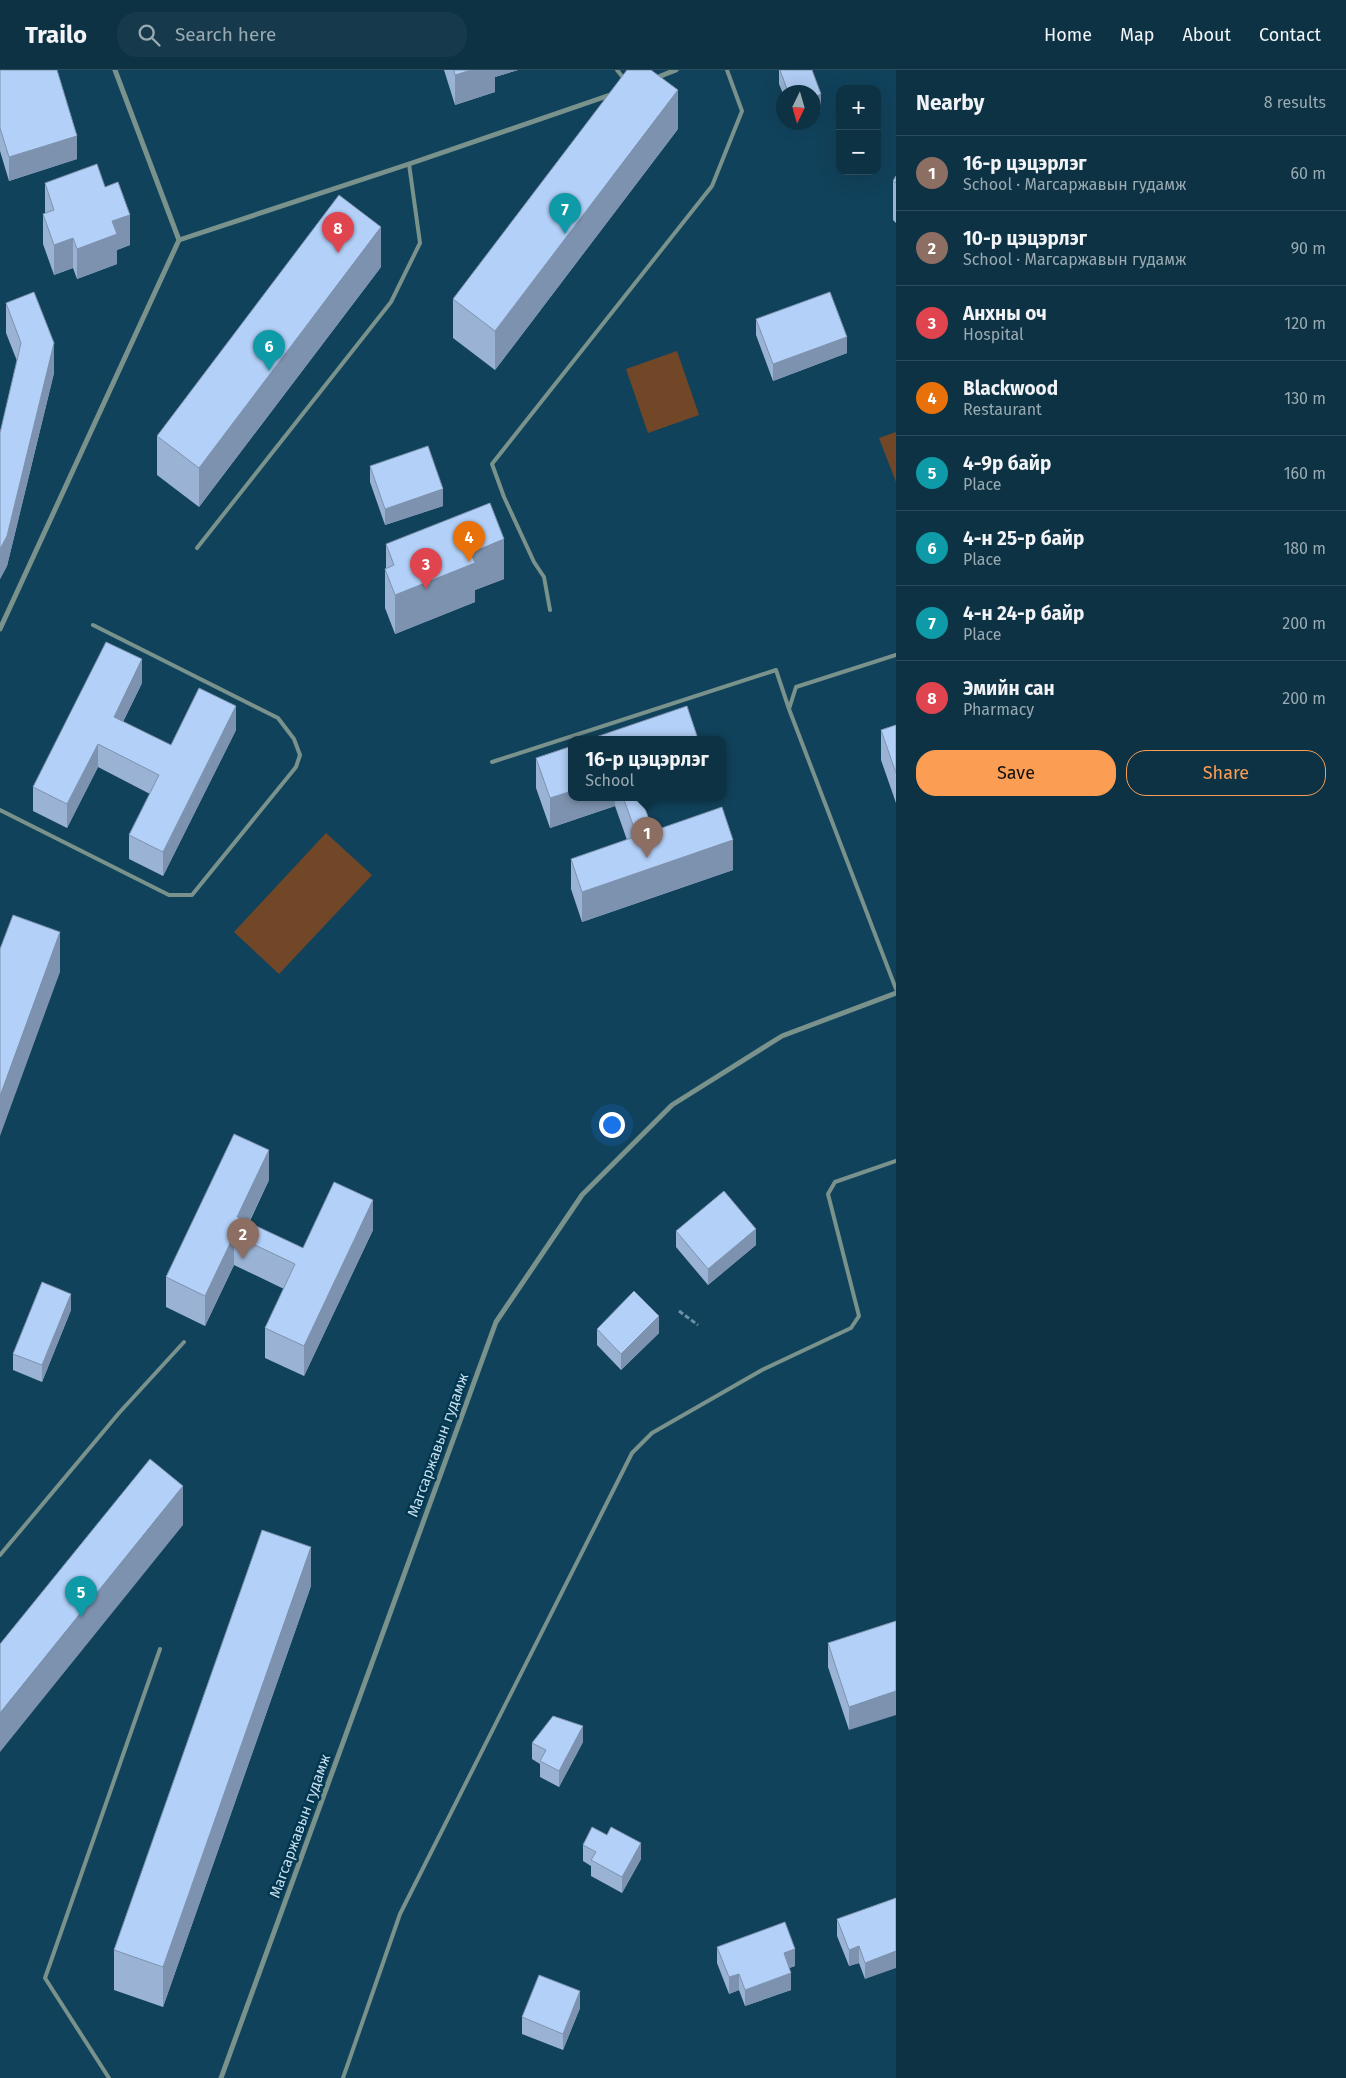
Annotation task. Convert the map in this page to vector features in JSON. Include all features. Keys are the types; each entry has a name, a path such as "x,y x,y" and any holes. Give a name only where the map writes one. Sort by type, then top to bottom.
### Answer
{"street":[{"path":"0,629 179,240 115,70"},
{"path":"649,80 676,70"},
{"path":"179,240 621,91"},
{"name":"Магсаржавын гудамж","path":"222,2078 496,1322 582,1196 672,1105 782,1036 896,993"}],"lane":[{"path":"617,70 630,87"},
{"path":"550,610 544,577 534,562 504,496 492,464 712,186 742,111 727,70"},
{"path":"197,548 391,302 420,242 409,164"},
{"path":"0,810 168,896 192,896 296,767 300,755 294,739 278,718 93,625"},
{"path":"789,709 796,688 896,655"},
{"path":"572,736 776,670 789,709 896,989"},
{"path":"492,762 568,737"},
{"path":"343,2078 400,1914 632,1452 652,1434 762,1370 851,1328 859,1316 828,1194 836,1182 896,1161"},
{"path":"0,1554 123,1408 184,1342"},
{"path":"109,2078 45,1978 160,1649"}],"path":[{"path":"679,1311 698,1325"}],"shaded area":[{"path":"677,351 699,415 648,433 626,369"},
{"path":"896,432 896,482 879,438"},
{"path":"326,833 372,875 279,974 234,932"}],"building":[{"path":"0,70 57,70 77,136 9,157 0,128"},
{"path":"454,70 471,70 455,75"},
{"path":"627,70 651,70 678,90 495,331 453,299"},
{"path":"780,70 812,70 818,85 785,85"},
{"path":"97,164 105,187 118,182 130,215 112,221 117,234 77,249 73,238 54,245 43,214 54,210 45,183"},
{"path":"339,195 381,227 199,468 157,436"},
{"path":"34,292 54,343 7,536 0,549 0,433 21,343 6,303"},
{"path":"830,292 847,337 773,364 756,319"},
{"path":"428,446 443,489 385,509 370,466"},
{"path":"490,503 504,539 471,553 475,563 395,595 385,569 394,565 386,544"},
{"path":"106,642 142,659 114,717 171,745 199,688 236,706 163,852 129,835 159,775 98,744 67,804 33,787"},
{"path":"687,706 697,736 599,736"},
{"path":"896,725 896,773 881,730"},
{"path":"568,747 568,792 550,798 536,758"},
{"path":"624,801 642,801 653,831 722,807 733,840 582,892 571,859 637,836"},
{"path":"13,915 60,932 0,1096 0,949"},
{"path":"234,1134 269,1150 237,1217 303,1248 334,1182 373,1200 304,1346 265,1328 295,1264 234,1235 205,1296 166,1277"},
{"path":"724,1191 756,1229 708,1269 676,1231"},
{"path":"42,1282 71,1294 42,1365 13,1354"},
{"path":"634,1291 659,1316 621,1354 597,1329"},
{"path":"150,1459 183,1486 0,1713 0,1644"},
{"path":"262,1530 311,1547 163,1967 114,1950"},
{"path":"896,1621 896,1691 849,1707 828,1643"},
{"path":"553,1716 583,1726 559,1771 540,1761 546,1750 532,1743"},
{"path":"592,1827 607,1835 611,1827 641,1843 622,1877 591,1860 596,1852 583,1845"},
{"path":"896,1898 896,1951 865,1963 859,1946 849,1950 837,1919"},
{"path":"785,1922 795,1949 784,1953 791,1973 745,1990 739,1974 729,1977 717,1947"},
{"path":"539,1975 580,1991 563,2034 522,2017"}],"place":[{"name":"4-н 24-р байр","path":"565,234"},
{"name":"Эмийн сан","path":"338,253"},
{"name":"4-н 25-р байр","path":"269,371"},
{"name":"Blackwood","path":"469,562"},
{"name":"Анхны оч","path":"426,589"},
{"name":"16-р цэцэрлэг","path":"647,858"},
{"name":"10-р цэцэрлэг","path":"243,1259"},
{"name":"4-9р байр","path":"81,1617"}]}
